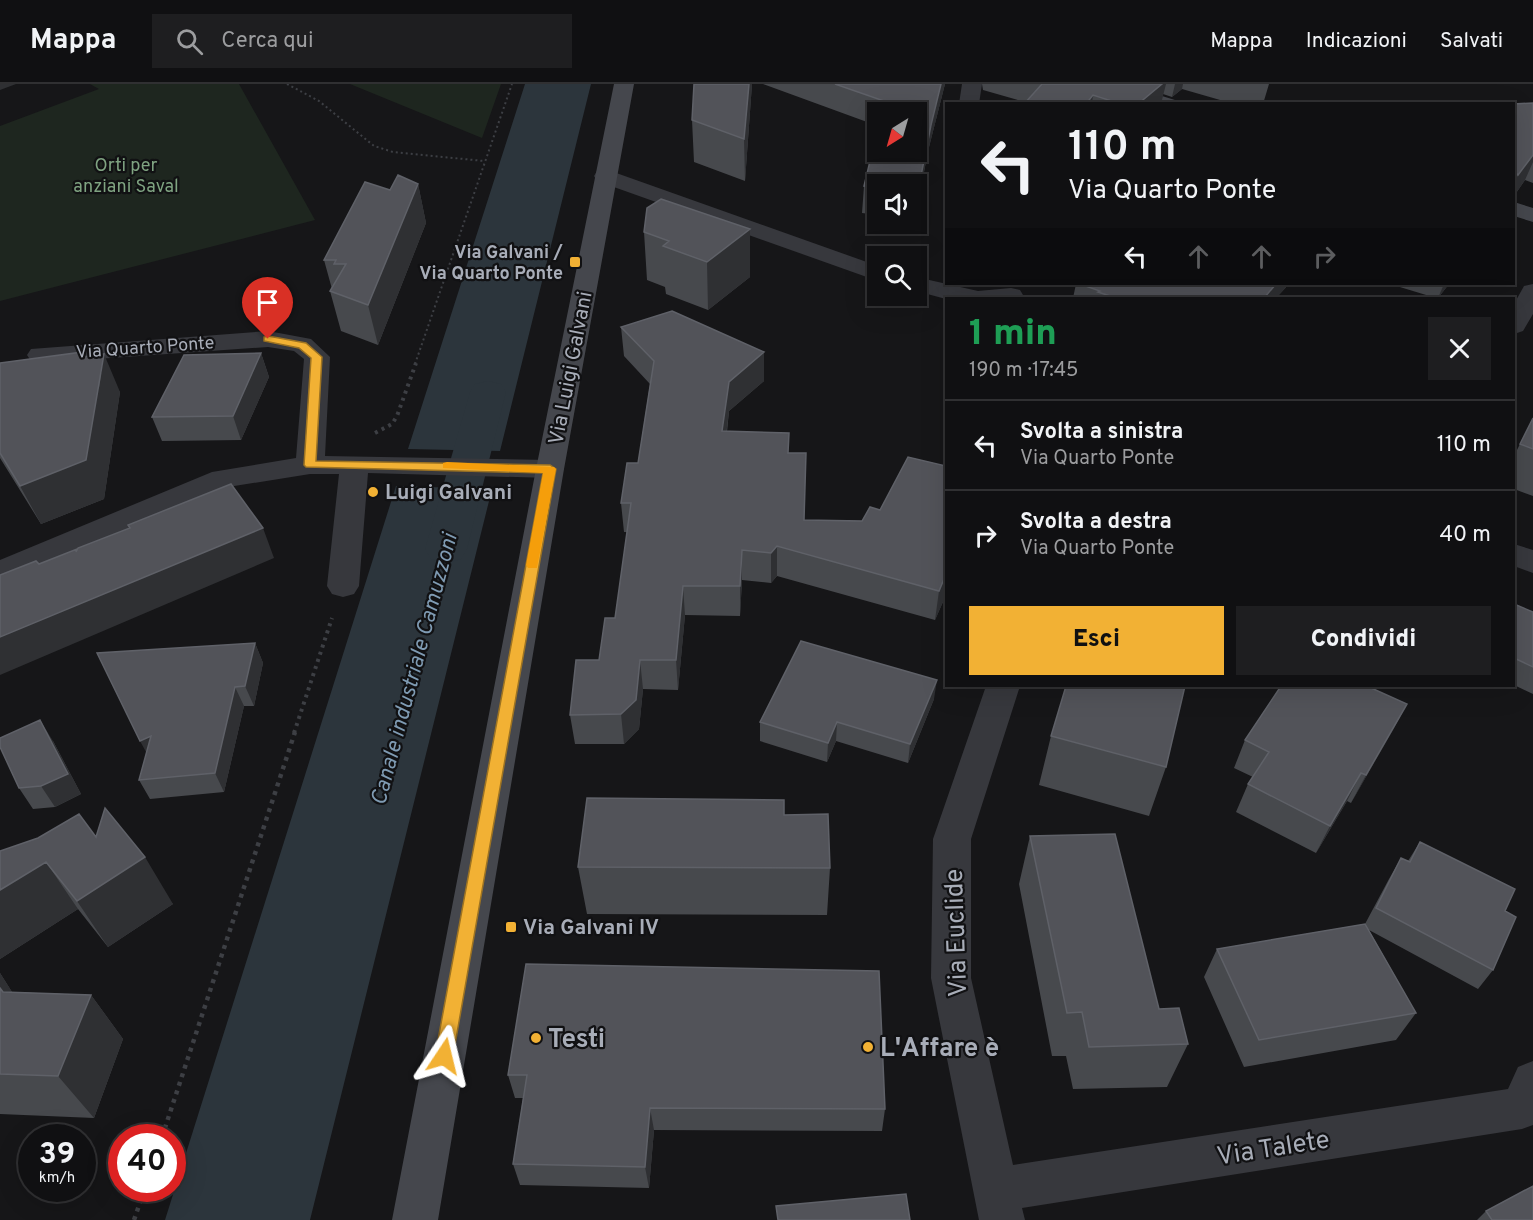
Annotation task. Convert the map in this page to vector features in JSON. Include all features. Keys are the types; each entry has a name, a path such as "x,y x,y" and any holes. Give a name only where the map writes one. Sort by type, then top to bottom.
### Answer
{"street":[{"name":"Via Luigi Galvani","path":"415,1220 536,468 594,248 605,176 624,84"},
{"path":"969,102 972,84"},
{"path":"1102,84 1161,102"},
{"path":"605,176 867,270"},
{"path":"1515,209 1533,215"},
{"path":"927,287 971,297"},
{"path":"985,297 1011,290"},
{"path":"1515,324 1533,291"},
{"name":"Via Quarto Ponte","path":"40,355 268,339 302,345 317,357 310,465"},
{"path":"343,586 365,464"},
{"path":"0,572 222,479 310,465 536,468"},
{"path":"1515,554 1533,562"},
{"name":"Via Euclide","path":"998,1205 951,978 952,839 1003,687"},
{"name":"Via Talete","path":"998,1205 1522,1108 1533,1081"}],"path":[{"path":"287,84 319,101 374,146 393,152 484,161"},
{"path":"365,464 367,438 392,424 397,416 484,161 513,84"},
{"path":"166,1124 343,586"},
{"path":"135,1220 141,1202"}],"green space":[{"name":"Orti per anziani Saval","path":"90,84 239,84 315,220 0,301 0,126 99,89"},
{"path":"350,84 501,84 482,138"}],"water":[{"path":"525,84 591,84 500,451 408,449"},
{"path":"396,486 492,489 310,1220 165,1220 171,1202 186,1202 186,1153"}],"building":[{"path":"694,84 749,84 744,139 692,120"},
{"path":"835,84 941,84 927,145 927,102 884,101"},
{"path":"1042,84 1162,84 1140,102 1115,102 1093,95 1088,102 1026,102"},
{"path":"1533,103 1533,155 1518,175 1515,172 1515,104"},
{"path":"870,162 924,162 921,174 867,174 867,186 864,186"},
{"path":"398,175 418,184 368,305 330,291 346,264 334,264 336,260 324,260 365,182 390,190"},
{"path":"661,199 750,229 707,262 663,246 669,241 644,232 647,208"},
{"path":"1083,285 1275,285 1265,297 1113,297 1098,292 1100,291"},
{"path":"672,311 764,352 729,382 722,431 789,433 788,453 806,453 804,520 862,521 870,507 880,510 908,457 945,466 945,576 939,591 777,546 771,553 742,550 740,586 683,586 676,660 640,660 636,700 621,714 570,715 576,660 599,660 605,618 615,618 631,503 621,503 627,463 638,463 654,361 621,327"},
{"path":"83,352 82,357 104,354 86,460 20,486 0,453 0,363"},
{"path":"261,353 233,416 152,417 184,355"},
{"path":"1533,418 1533,449 1520,444"},
{"path":"231,484 263,528 0,637 0,575 36,561 39,564 77,549 76,552 78,548 130,528 128,525"},
{"path":"1515,604 1533,612 1533,667 1515,658"},
{"path":"801,641 937,680 910,744 837,722 828,743 760,722"},
{"path":"255,643 245,686 235,687 215,773 139,780 151,736 140,741 97,653"},
{"path":"1066,687 1185,687 1166,767 1051,736"},
{"path":"1280,687 1369,687 1407,704 1366,775 1361,773 1330,826 1248,784 1269,752 1245,740"},
{"path":"40,720 68,774 41,786 19,788 0,747 0,738"},
{"path":"587,798 784,800 784,815 828,814 830,868 578,867"},
{"path":"105,808 145,857 77,901 46,862 0,890 0,851 38,838 79,814 96,837"},
{"path":"1115,834 1159,1009 1179,1008 1188,1044 1089,1047 1082,1012 1067,1013 1030,836"},
{"path":"1420,842 1515,889 1505,911 1516,917 1493,970 1376,908 1401,858 1410,862"},
{"path":"1365,924 1416,1013 1259,1040 1217,949"},
{"path":"526,964 879,971 885,1109 650,1108 645,1167 513,1164 527,1075 508,1075"},
{"path":"0,988 3,992 91,995 58,1076 0,1074"},
{"path":"1533,1186 1533,1220 1492,1220 1486,1211"},
{"path":"906,1194 910,1220 778,1220 776,1206"}],"waterway":[{"name":"Canale industriale Camuzzoni","path":"446,549 488,392"}],"slow traffic":[{"path":"447,466 550,469 532,565"}],"place":[{"name":"Via Galvani / Via Quarto Ponte","path":"575,262"},
{"name":"Luigi Galvani","path":"373,492"},
{"name":"Via Galvani IV","path":"511,927"},
{"name":"Testi","path":"536,1038"},
{"name":"L'Affare è","path":"868,1047"}],"route":[{"path":"268,339 302,345 317,357 310,465 550,469 444,1056"}]}
